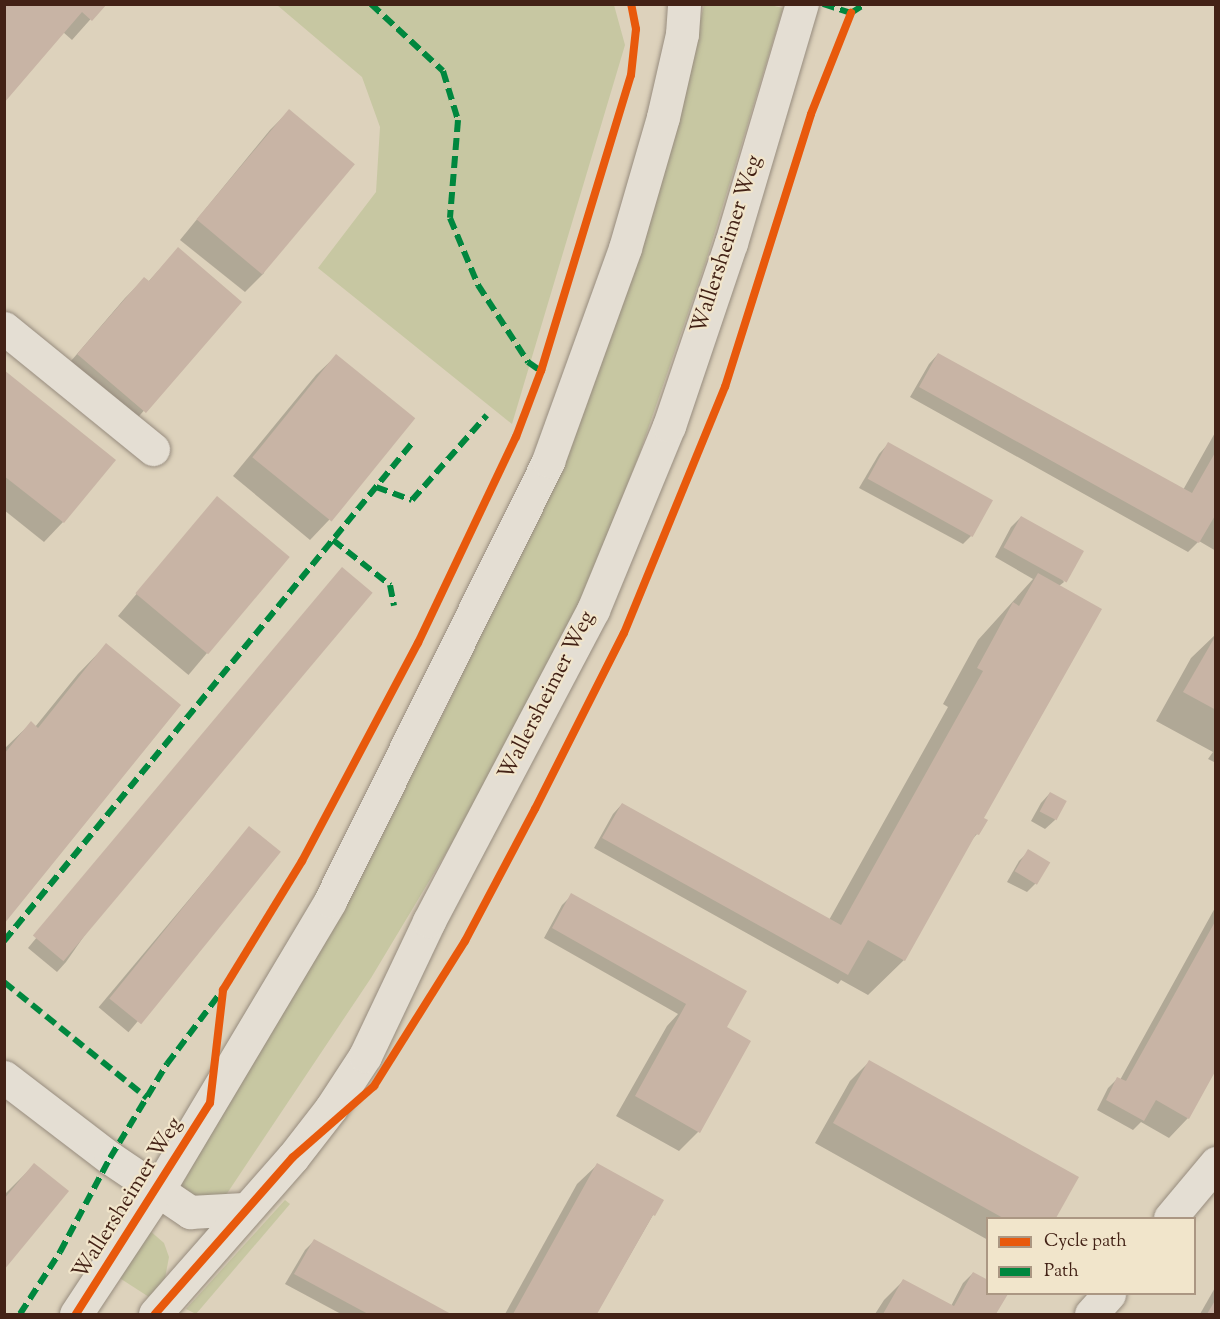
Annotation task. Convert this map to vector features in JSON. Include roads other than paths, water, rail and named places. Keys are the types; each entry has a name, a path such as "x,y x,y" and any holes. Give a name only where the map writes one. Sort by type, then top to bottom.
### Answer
{"street":[{"name":"Wallersheimer Weg","path":"76,1314 158,1190 330,901 548,461 625,248 663,117 682,34 684,4"},
{"name":"Wallersheimer Weg","path":"155,1314 244,1209 293,1156 331,1108 365,1056 429,921 593,609 673,415 731,243 802,4"},
{"path":"4,328 153,449"},
{"path":"4,1077 110,1158 190,1212 244,1209"},
{"path":"1171,1217 1215,1163"},
{"path":"1091,1314 1106,1295"}]}
